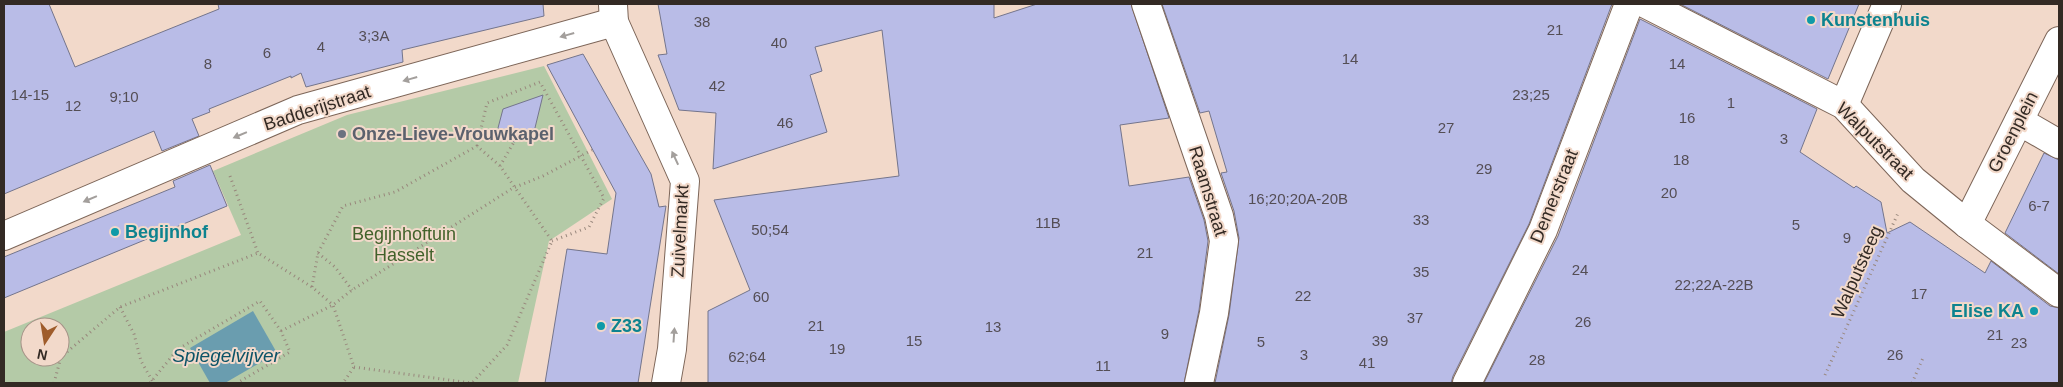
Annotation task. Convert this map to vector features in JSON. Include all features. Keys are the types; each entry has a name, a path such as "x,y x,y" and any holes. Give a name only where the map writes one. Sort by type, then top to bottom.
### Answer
{"street":[{"name":"Raamstraat","path":"1146,4 1219,216 1224,241 1214,313 1199,383"},
{"name":"Demerstraat","path":"1467,383 1543,230 1629,4"},
{"name":"Walputstraat","path":"1646,4 1844,105 1913,180 2059,293"},
{"path":"1844,105 1886,4"},
{"name":"Badderijstraat","path":"4,236 298,110 613,13"},
{"name":"Zuivelmarkt","path":"613,13 685,181 672,349 666,383"},
{"name":"Groenplein","path":"1968,224 2059,41"},
{"path":"2019,121 2059,144"}],"path":[{"path":"312,286 318,254 343,206 394,192 477,146 487,103 540,82 604,198 589,227 552,241 507,345 471,383 354,367"},
{"path":"500,166 514,142"},
{"path":"477,146 500,166 513,188 552,241"},
{"path":"281,331 333,305 352,290 513,188 543,176 592,150"},
{"path":"229,173 258,253 312,286 333,305 354,367"},
{"name":"Walputsteeg","path":"1825,375 1913,180"},
{"path":"54,383 61,356 120,307 258,253"},
{"path":"318,254 335,267 352,290"},
{"path":"120,307 134,334 141,361 151,383 178,349 260,301 281,331 290,352 237,383"},
{"path":"1912,383 1923,358"},
{"path":"343,383 354,367"}],"green space":[{"name":"Begijnhoftuin Hasselt","path":"544,66 612,199 549,241 518,383 4,383 4,332 20,325 20,367 70,367 70,317 41,317 241,235 213,171 347,115"}],"water":[{"name":"Spiegelvijver","path":"253,311 277,353 225,383 210,383 190,348"}],"building":[{"path":"4,4 49,4 75,67 219,9 218,4 543,4 544,16 402,50 403,62 306,87 301,73 291,78 291,76 209,109 210,112 192,119 199,136 162,151 154,131 4,194"},
{"path":"658,4 994,4 994,18 1037,4 1131,4 1169,118 1120,125 1129,186 1189,177 1204,220 1208,241 1199,310 1184,383 708,383 708,311 750,290 714,200 899,176 882,30 815,47 822,71 810,75 827,132 713,169 716,113 679,110 658,55 667,54"},
{"path":"1162,4 1612,4 1529,224 1451,383 1215,383 1229,315 1239,238 1234,211 1221,173 1227,172 1209,111 1200,113"},
{"path":"1680,4 1859,4 1828,79"},
{"path":"1640,19 1817,109 1800,152 1854,188 1856,186 1881,202 1887,233 1910,222 1985,273 1991,261 2050,306 2059,308 2059,383 1484,383 1558,236"},
{"name":"Z33","path":"583,54 651,174 659,207 666,206 638,383 545,383 567,249 607,254 616,193 547,65"},
{"path":"543,95 533,136 514,142 498,128 503,109"},
{"path":"2044,153 2059,160 2059,274 2005,233"},
{"name":"Begijnhof","path":"210,165 227,206 4,298 4,257 175,187 173,181"}],"place":[{"name":"Kunstenhuis","path":"1811,20"},
{"name":"Onze-Lieve-Vrouwkapel","path":"342,134"},
{"name":"Begijnhof","path":"115,232"},
{"name":"Elise KA","path":"2034,311"},
{"name":"Z33","path":"601,326"}]}
